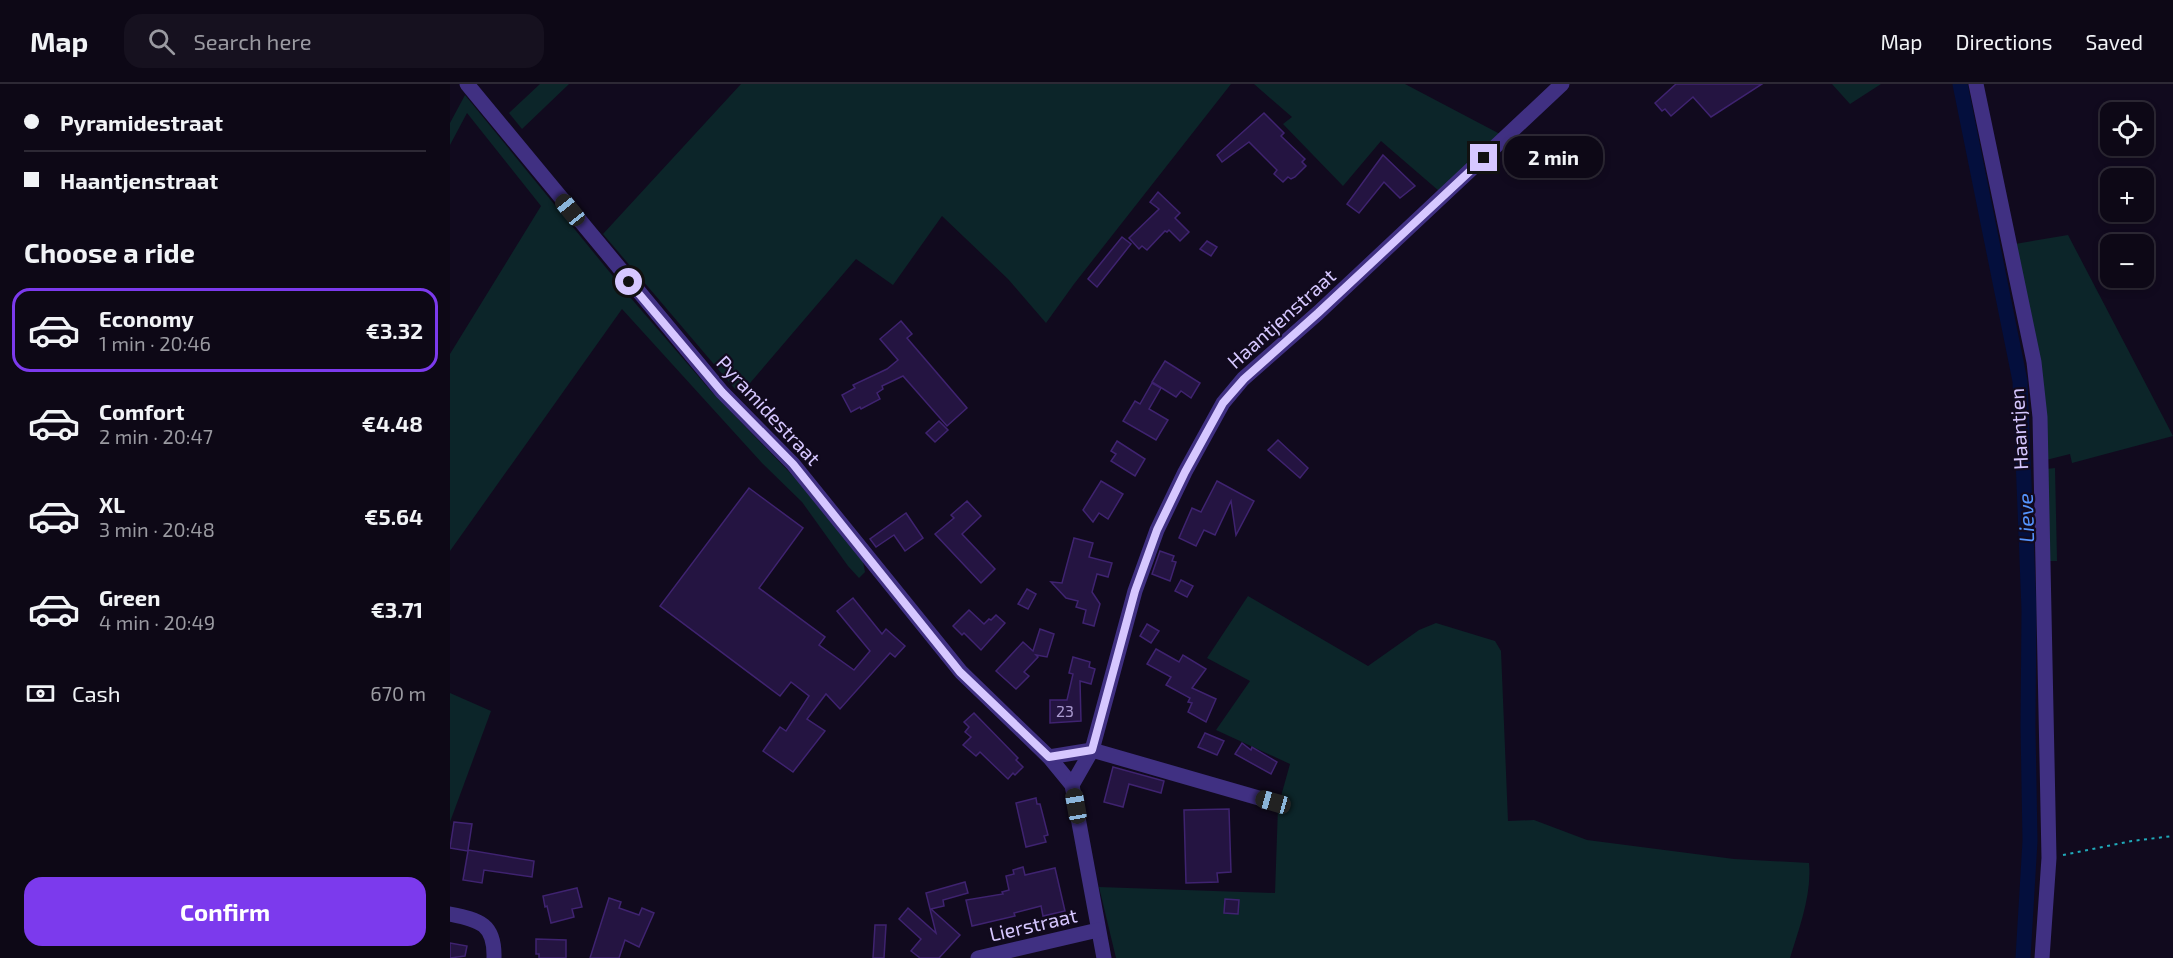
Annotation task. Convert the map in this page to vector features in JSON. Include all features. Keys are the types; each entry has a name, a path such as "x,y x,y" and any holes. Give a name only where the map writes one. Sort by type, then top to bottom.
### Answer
{"street":[{"name":"Pyramidestraat","path":"467,84 722,392 793,464 960,672 1049,757 1072,785 1104,958"},
{"name":"Haantjenstraat","path":"1072,785 1092,750 1135,591 1157,530 1185,472 1223,403 1244,379 1318,313 1562,84"},
{"name":"Haantjen","path":"1976,84 2034,362 2040,417 2049,858 2042,958"},
{"path":"1049,757 1092,750 1273,802"},
{"path":"450,914 473,918 487,928 494,941 494,958"},
{"name":"Lierstraat","path":"978,958 1098,930"}],"path":[{"path":"2049,858 2132,841 2173,836"}],"green space":[{"path":"540,84 569,84 522,129 509,113"},
{"path":"741,84 1231,84 1046,323 1008,279 942,216 893,285 856,259 745,389 735,389 603,234"},
{"path":"1254,84 1405,84 1500,134 1439,191 1381,141 1343,186 1283,124 1292,117"},
{"path":"1832,84 1881,84 1850,104"},
{"path":"465,95 630,297 710,390 796,479 863,562 865,572 859,578 802,502 762,463 622,309 450,551 450,354 541,206 467,113 450,145 450,123"},
{"path":"2068,235 2173,436 2072,463 2070,454 2046,460 2015,244"},
{"path":"2055,468 2057,561 2048,561 2046,469"},
{"path":"1248,596 1368,666 1419,630 1436,623 1495,641 1501,651 1508,821 1534,820 1587,840 1734,859 1809,863 1807,899 1790,958 1116,958 1099,887 1275,893 1278,807 1290,764 1216,730 1250,681 1207,658"},
{"path":"450,693 491,711 450,822"}],"building":[{"path":"1676,84 1762,84 1711,117 1693,97 1671,116 1665,109 1662,111 1655,103"},
{"path":"1264,113 1284,133 1281,136 1305,159 1302,162 1306,166 1295,177 1291,179 1288,177 1283,182 1274,174 1277,170 1249,142 1222,162 1217,155"},
{"path":"1383,155 1415,186 1400,198 1384,182 1359,213 1347,204"},
{"path":"1158,192 1180,213 1175,218 1189,232 1180,241 1169,230 1165,231 1147,250 1142,246 1139,249 1129,238 1159,209 1150,202"},
{"path":"1122,237 1131,244 1097,287 1088,279"},
{"path":"1207,241 1217,247 1211,256 1200,249"},
{"path":"901,321 912,334 907,338 967,408 947,426 903,376 882,386 883,389 877,393 880,399 861,409 860,407 851,412 842,395 855,388 853,385 887,369 898,360 880,339"},
{"path":"1165,361 1200,383 1191,398 1181,391 1176,397 1152,382"},
{"path":"1152,383 1161,388 1149,409 1168,420 1156,440 1123,421 1135,401 1140,404"},
{"path":"939,421 948,430 935,442 926,433"},
{"path":"1278,440 1308,468 1300,478 1268,450"},
{"path":"1117,441 1145,459 1135,476 1111,461 1116,454 1111,451"},
{"path":"1101,481 1123,494 1108,519 1099,513 1093,522 1083,510"},
{"path":"1217,481 1254,501 1236,535 1231,501 1215,535 1204,530 1196,546 1179,538 1192,508 1201,512"},
{"path":"749,488 803,528 759,588 825,637 819,645 854,670 870,651 837,611 853,598 882,634 886,629 905,646 895,657 890,653 840,709 826,694 807,719 825,731 793,772 763,751 780,727 786,731 809,696 791,682 780,696 660,606"},
{"path":"967,501 981,516 962,534 995,569 981,583 935,534 954,518 951,515"},
{"path":"906,513 923,538 905,551 894,535 876,547 870,539"},
{"path":"1074,538 1093,543 1089,557 1112,563 1108,577 1097,574 1092,592 1100,604 1094,626 1083,623 1086,610 1076,607 1078,601 1066,598 1051,582 1062,583"},
{"path":"1160,551 1174,556 1172,561 1176,562 1170,581 1152,574"},
{"path":"1181,580 1193,586 1187,597 1175,591"},
{"path":"1027,589 1036,594 1028,609 1018,604"},
{"path":"969,610 984,624 996,615 1005,623 981,650 964,633 962,635 953,626"},
{"path":"1147,624 1159,631 1151,643 1140,636"},
{"path":"1040,629 1054,634 1047,657 1036,655 1038,657 1024,672 1029,676 1016,689 996,671 1023,642 1033,651"},
{"path":"1156,649 1179,662 1183,655 1206,669 1192,688 1216,699 1206,722 1188,712 1192,703 1188,702 1190,698 1166,685 1171,677 1147,664"},
{"path":"1073,657 1090,662 1089,667 1095,669 1091,684 1080,681 1081,721 1050,723 1050,700 1067,700 1073,674 1069,673"},
{"path":"974,713 1018,758 1016,760 1023,767 1015,775 1013,773 1008,779 980,752 976,756 963,745 971,737 965,732 969,727 964,722"},
{"path":"1205,733 1224,741 1217,755 1198,747"},
{"path":"1242,743 1251,750 1252,747 1277,762 1271,774 1235,754"},
{"path":"1113,767 1164,781 1161,793 1129,784 1123,807 1104,802"},
{"path":"1036,798 1037,804 1040,804 1048,835 1044,836 1046,842 1026,847 1016,803"},
{"path":"1229,809 1231,872 1217,873 1218,882 1186,883 1184,810"},
{"path":"454,822 472,824 468,850 534,861 532,877 484,870 482,883 463,880 468,851 450,848"},
{"path":"1023,867 1025,875 1055,868 1065,911 1043,916 1041,906 1014,913 1015,916 972,926 966,900 1003,894 1002,892 1009,890 1006,876 1014,874 1013,870"},
{"path":"965,882 968,893 943,900 944,906 931,909 960,935 939,958 920,958 911,951 921,939 899,919 908,908 936,933 926,893"},
{"path":"577,888 582,907 572,909 574,917 551,923 543,896"},
{"path":"609,898 621,902 619,908 639,915 642,908 654,913 639,947 625,940 619,958 590,958"},
{"path":"1225,899 1239,900 1238,914 1224,913"},
{"path":"875,925 886,925 884,958 873,958"},
{"path":"536,939 566,940 566,958 539,958 539,954 536,954"},
{"path":"450,943 467,946 465,956 450,958"}],"waterway":[{"name":"Lieve","path":"1960,84 2020,381 2029,610 2030,841 2023,958"}],"route":[{"path":"629,282 722,392 793,464 960,672 1049,757 1092,750 1122,635 1157,530 1185,472 1223,403 1244,379 1484,158"}]}
